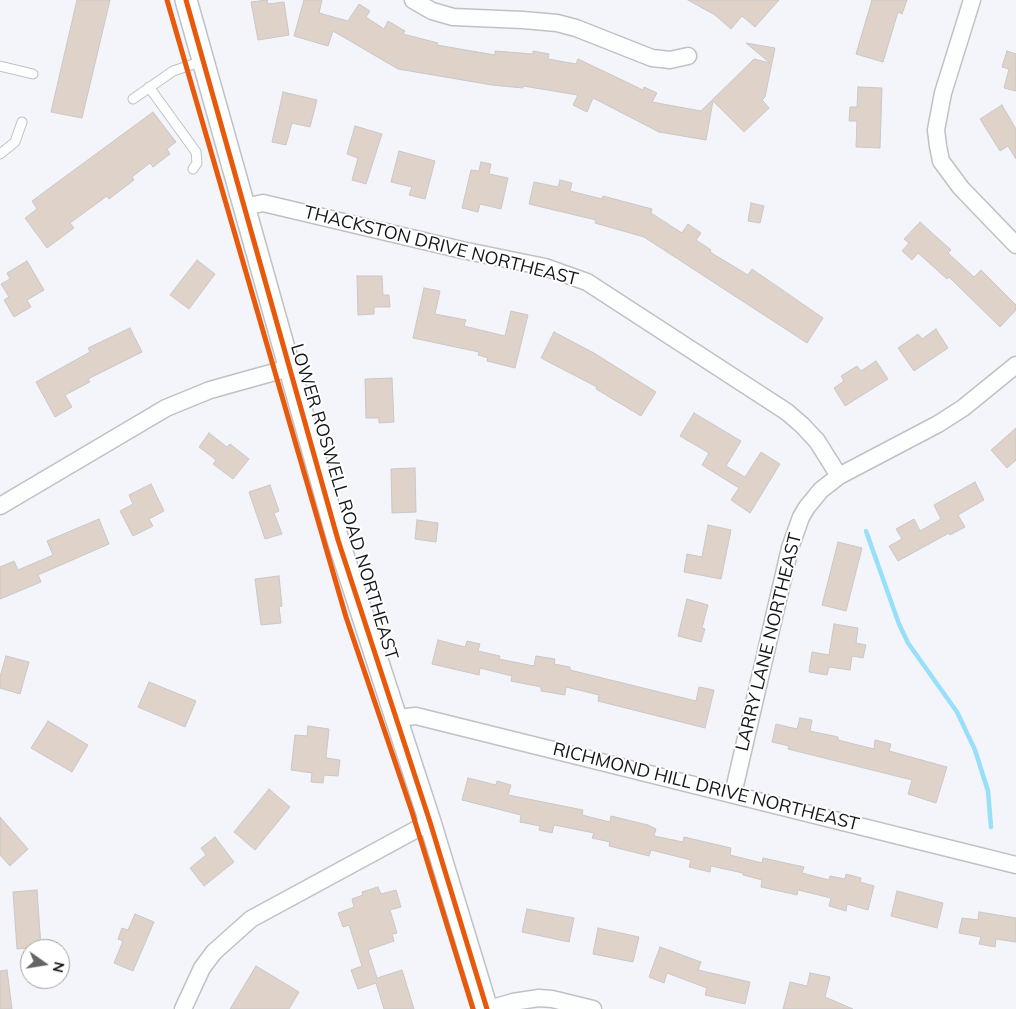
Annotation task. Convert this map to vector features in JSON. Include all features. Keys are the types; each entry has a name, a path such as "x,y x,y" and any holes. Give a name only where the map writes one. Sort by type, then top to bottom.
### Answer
{"street":[{"name":"LOWER ROSWELL ROAD NORTHEAST","path":"186,0 341,550 430,822 488,1009"},
{"path":"413,0 432,11 453,17 523,20 566,26 652,58 670,60 688,56"},
{"path":"972,0 943,93 936,130 938,146 941,161 961,188 1016,245"},
{"name":"THACKSTON DRIVE NORTHEAST","path":"244,207 263,202 544,268 587,282 786,412 817,441 839,476"},
{"name":"LARRY LANE NORTHEAST","path":"733,794 795,532 807,507 821,490 839,476 938,424 963,408 1016,366"},
{"path":"0,506 166,408 210,390 289,368"},
{"name":"RICHMOND HILL DRIVE NORTHEAST","path":"396,718 416,716 1016,865"},
{"path":"183,1009 202,968 214,952 251,919 430,822"},
{"path":"488,1009 539,998 552,999 593,1009"}],"lane":[{"path":"133,99 173,72 204,60"},
{"path":"0,66 33,74"},
{"path":"149,87 196,152 197,163 193,168"},
{"path":"0,154 14,142 22,122"}],"building":[{"path":"77,0 110,0 82,118 51,112"},
{"path":"267,0 268,4 284,2 289,35 258,40 251,2"},
{"path":"304,0 322,0 319,13 348,21 359,4 370,11 366,17 384,29 388,21 405,31 403,34 438,43 437,45 495,55 495,51 533,54 533,51 549,54 548,59 576,64 578,59 643,90 644,87 657,93 652,102 701,111 754,59 770,63 746,43 775,48 765,97 762,100 769,108 744,132 713,101 706,140 659,132 593,98 587,112 573,105 578,95 523,86 523,88 492,85 398,69 333,31 328,46 294,36"},
{"path":"688,0 779,0 755,27 742,16 731,29 715,15"},
{"path":"872,0 907,0 902,14 898,12 883,62 856,54"},
{"path":"1007,51 1016,54 1016,91 1004,88 1009,69 1002,67"},
{"path":"858,87 882,88 880,148 856,147 857,121 849,121 850,107 857,107"},
{"path":"283,92 317,100 310,127 292,123 286,145 272,142"},
{"path":"1002,105 1016,129 1016,159 1008,146 1000,151 980,119"},
{"path":"153,112 176,142 167,149 170,154 153,167 150,163 132,177 134,180 109,199 107,196 70,223 74,228 47,248 25,218 37,209 32,201"},
{"path":"355,126 382,134 366,184 352,180 358,158 347,154"},
{"path":"399,151 435,161 425,199 409,195 412,187 391,182"},
{"path":"481,162 491,164 489,174 508,178 501,209 480,204 478,212 462,208 471,170 479,171"},
{"path":"560,180 572,183 570,191 602,199 603,196 652,209 651,213 682,233 688,224 701,233 696,240 711,250 710,252 748,275 752,269 823,318 807,343 644,237 595,223 596,220 529,204 534,182 558,187"},
{"path":"751,203 764,206 760,223 748,221"},
{"path":"920,222 951,250 948,253 974,277 981,270 1016,305 1016,310 1000,327 949,277 947,279 918,253 912,260 902,251 909,243 904,239"},
{"path":"197,260 215,274 189,309 170,295"},
{"path":"27,261 44,290 27,300 31,307 14,317 4,300 9,297 1,284 10,279 7,273"},
{"path":"357,276 382,276 383,295 389,295 390,307 374,307 374,314 358,315"},
{"path":"424,288 440,291 435,314 466,320 464,326 505,336 511,311 528,315 515,368 487,361 488,358 478,355 479,352 413,338"},
{"path":"130,328 142,352 88,379 90,382 65,395 72,407 55,417 36,382 90,352 88,348"},
{"path":"936,329 948,348 914,371 898,348 918,334 922,339"},
{"path":"554,332 594,353 656,392 641,416 596,389 597,387 541,358"},
{"path":"876,361 888,379 845,406 834,388 844,381 841,376 857,366 861,371"},
{"path":"392,378 394,422 379,423 379,418 366,418 365,379"},
{"path":"694,413 741,441 726,466 745,477 761,452 780,464 750,513 731,500 739,488 702,465 709,453 680,436"},
{"path":"1016,428 1016,460 1007,468 991,450"},
{"path":"209,433 227,447 230,444 249,459 233,479 213,464 216,460 199,447"},
{"path":"415,468 416,512 392,513 391,469"},
{"path":"975,482 984,500 958,515 965,527 950,535 949,533 898,561 889,546 902,539 896,529 914,519 920,531 941,519 934,505"},
{"path":"151,484 164,511 149,519 153,526 133,536 120,511 133,504 129,495"},
{"path":"270,485 279,511 274,513 282,534 265,539 249,492"},
{"path":"99,519 109,544 38,575 41,582 0,599 0,567 14,561 18,570 53,555 47,541"},
{"path":"417,520 438,523 436,542 415,539"},
{"path":"708,525 731,530 721,579 684,572 687,554 702,557"},
{"path":"838,542 862,548 846,611 822,605"},
{"path":"279,576 282,606 279,607 281,623 261,625 255,579"},
{"path":"687,599 708,605 702,628 705,629 701,642 678,636"},
{"path":"834,624 858,628 856,643 866,645 863,658 852,656 850,670 829,667 827,675 809,672 812,652 829,655"},
{"path":"438,640 465,647 467,641 480,644 478,651 500,656 499,659 534,666 536,656 555,659 554,664 570,667 570,670 696,701 699,687 714,690 705,728 598,701 599,695 566,687 565,695 541,691 541,687 511,681 512,676 480,668 479,675 432,664"},
{"path":"6,656 29,662 20,694 0,688 0,677"},
{"path":"149,682 196,701 185,727 138,707"},
{"path":"800,718 812,720 810,731 838,737 838,740 874,749 875,740 891,744 889,751 947,767 936,803 908,794 912,780 788,749 789,746 772,742 776,724 797,729"},
{"path":"48,721 88,745 72,772 31,748"},
{"path":"308,726 329,729 326,758 340,760 338,776 324,775 323,783 311,782 312,773 291,770 295,735 307,736"},
{"path":"468,778 496,785 497,781 511,785 508,795 583,810 582,815 610,822 611,816 648,825 656,829 654,836 683,842 684,837 731,848 730,855 762,863 763,858 804,867 802,873 829,880 830,876 845,879 846,874 861,878 860,882 874,886 868,910 847,904 846,911 829,906 831,898 798,890 797,895 761,887 762,880 743,875 743,873 711,866 710,872 689,867 691,860 651,850 649,856 609,846 610,842 592,838 594,833 554,825 552,833 539,830 540,826 520,822 521,815 462,800"},
{"path":"269,789 290,807 255,850 234,832"},
{"path":"0,817 28,849 10,866 0,855"},
{"path":"215,837 234,862 204,886 190,868 206,855 201,848"},
{"path":"378,887 381,894 396,890 401,907 390,910 397,933 392,934 394,941 368,950 377,978 402,970 414,1009 384,1009 376,983 358,989 351,970 362,966 349,925 343,927 338,913 354,907 352,899 363,895 362,892"},
{"path":"37,890 40,939 20,939 20,949 17,949 13,892"},
{"path":"897,891 943,903 937,928 891,916"},
{"path":"527,909 574,918 569,942 522,932"},
{"path":"979,912 1016,918 1016,942 996,939 995,947 979,944 981,937 959,933 962,918 978,920"},
{"path":"135,914 154,922 133,971 114,963 123,941 118,939 122,928 128,930"},
{"path":"598,928 639,937 633,962 593,954"},
{"path":"660,947 701,962 698,970 750,982 745,1004 705,995 707,988 667,973 664,983 649,977"},
{"path":"256,966 299,992 289,1009 230,1009"},
{"path":"7,970 12,1009 0,1009 0,971"},
{"path":"810,973 830,977 825,997 853,1009 783,1009 790,982 807,986"}],"waterway":[{"path":"866,531 899,624 908,643 957,712 975,750 988,791 991,827"}],"cycle path":[{"path":"167,0 346,617 412,812 473,1009"},
{"path":"186,0 338,540 430,822 487,1009"}]}
